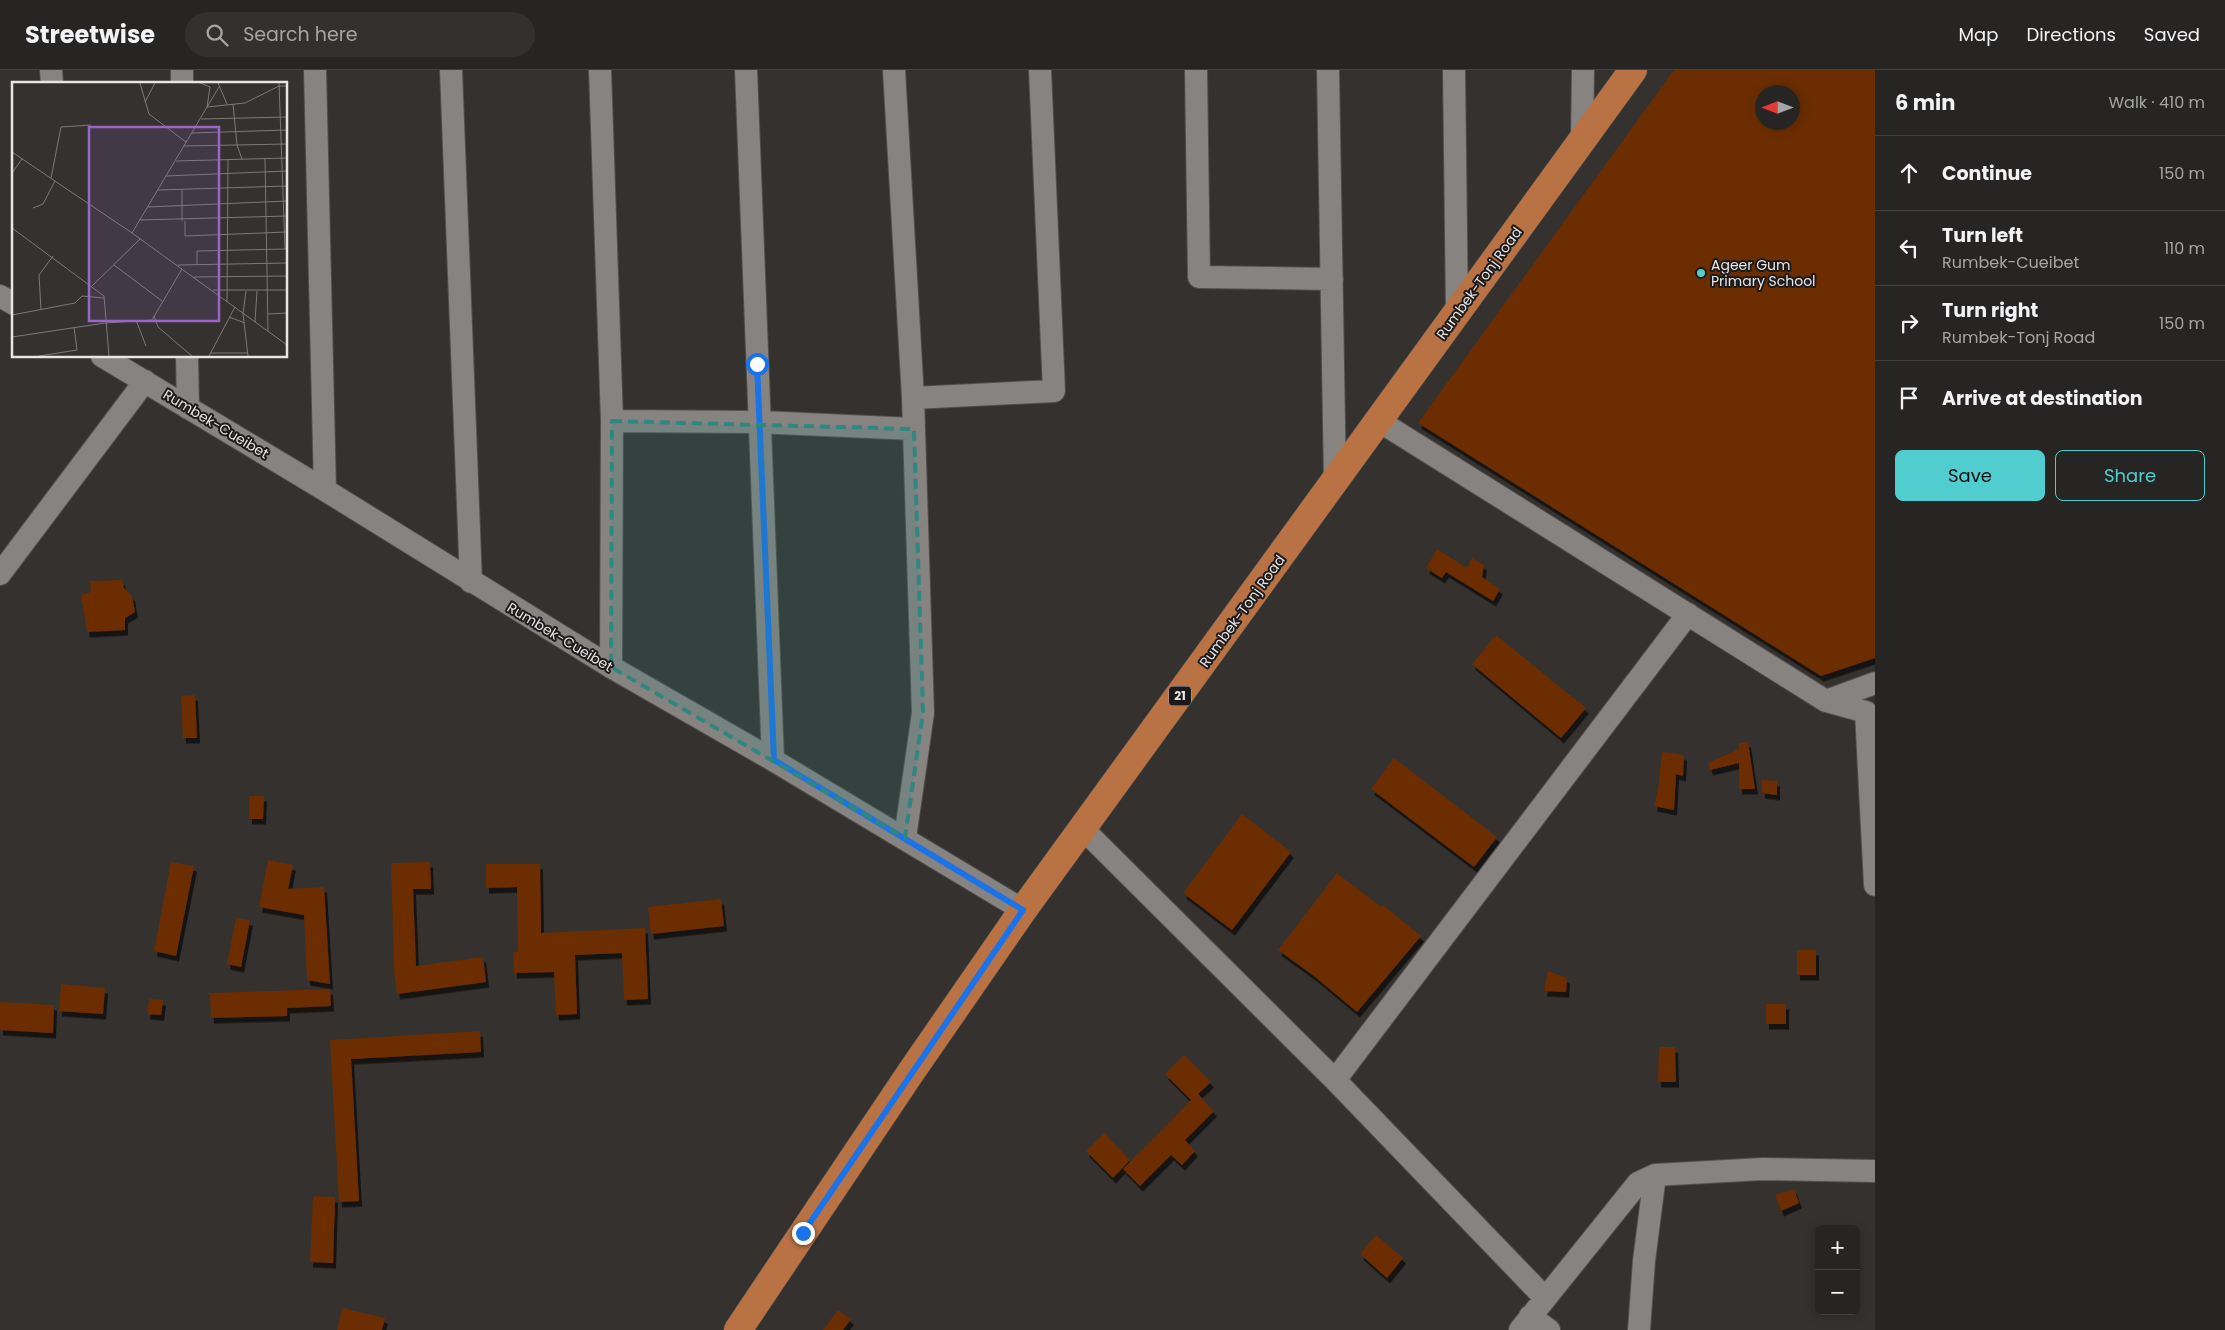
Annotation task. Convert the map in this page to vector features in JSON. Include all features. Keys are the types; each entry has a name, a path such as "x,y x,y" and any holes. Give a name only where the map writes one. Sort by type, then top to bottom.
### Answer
{"main road":[{"name":"Rumbek-Tonj Road","path":"738,1330 911,1072 1023,910 1633,70"}],"street":[{"path":"315,70 325,490"},
{"path":"451,70 470,582"},
{"path":"600,70 612,421 611,667"},
{"path":"746,70 774,760"},
{"path":"894,70 914,429 922,713 905,838"},
{"path":"912,398 1054,391 1040,70"},
{"path":"1196,70 1199,277 1332,279"},
{"path":"1328,70 1335,482"},
{"path":"1454,70 1457,313"},
{"path":"1582,140 1583,70"},
{"path":"0,296 12,303"},
{"name":"Rumbek-Cueibet","path":"105,358 325,490 470,582 611,667 774,760 1023,910"},
{"path":"187,358 188,408"},
{"path":"0,574 145,381"},
{"path":"612,421 759,422 914,429"},
{"path":"1379,422 1826,701 1866,712 1874,872"},
{"path":"1335,1080 1688,614"},
{"path":"1826,701 1875,683"},
{"path":"1084,828 1335,1080 1545,1298"},
{"path":"1549,1330 1525,1323 1638,1182 1655,1175 1762,1169 1875,1170"},
{"path":"1639,1330 1644,1261 1655,1175"}],"highlighted area":[{"path":"612,421 914,429 923,713 905,838 611,667"}],"building":[{"name":"Ageer Gum Primary School","path":"1674,70 1875,70 1875,658 1821,676 1418,423"},
{"path":"1437,549 1467,568 1472,558 1484,565 1482,577 1500,589 1493,601 1446,572 1442,578 1426,568"},
{"path":"122,580 124,588 132,596 135,612 125,618 125,630 87,632 81,595 91,592 90,581"},
{"path":"1496,635 1586,708 1561,738 1472,664"},
{"path":"195,695 197,738 183,738 181,696"},
{"path":"1748,742 1755,789 1739,789 1739,763 1710,770 1708,763 1739,749 1739,743"},
{"path":"1662,752 1684,755 1683,776 1676,774 1674,810 1654,806 1658,790"},
{"path":"1394,758 1497,837 1474,867 1371,789"},
{"path":"1762,780 1777,781 1777,795 1762,793"},
{"path":"249,796 264,796 263,819 249,819"},
{"path":"1242,814 1291,852 1232,930 1183,893"},
{"path":"268,860 293,865 288,889 324,887 330,984 307,980 304,915 259,907"},
{"path":"171,862 194,866 176,956 154,951"},
{"path":"430,862 431,889 413,889 416,966 483,957 486,982 397,994 394,969 391,863"},
{"path":"486,864 540,864 541,933 645,928 648,999 624,1000 622,953 575,955 577,1014 556,1015 554,972 514,973 513,952 518,952 517,887 486,888"},
{"path":"1337,873 1381,907 1383,905 1421,936 1357,1012 1314,976 1278,950"},
{"path":"721,899 724,926 651,934 648,907"},
{"path":"236,918 250,920 241,967 227,964"},
{"path":"1797,950 1816,950 1816,975 1797,975"},
{"path":"1548,971 1567,978 1566,992 1544,991"},
{"path":"61,984 105,988 103,1014 59,1011"},
{"path":"330,989 331,1006 287,1008 287,1016 211,1018 210,993"},
{"path":"149,999 163,1000 161,1015 147,1014"},
{"path":"0,1002 54,1005 53,1033 0,1030"},
{"path":"1766,1004 1786,1004 1786,1024 1766,1024"},
{"path":"480,1031 481,1052 351,1059 359,1201 339,1202 330,1040"},
{"path":"1659,1047 1675,1047 1676,1082 1658,1082"},
{"path":"1184,1055 1211,1082 1198,1094 1214,1111 1185,1140 1195,1151 1182,1165 1171,1155 1140,1186 1123,1169 1191,1100 1165,1074"},
{"path":"1104,1133 1130,1160 1113,1178 1086,1151"},
{"path":"1794,1189 1799,1203 1781,1211 1775,1195"},
{"path":"313,1196 335,1197 333,1263 310,1262"},
{"path":"1376,1235 1403,1258 1387,1278 1360,1254"},
{"path":"342,1308 385,1318 382,1330 337,1330"},
{"path":"838,1310 851,1319 843,1330 823,1330"}],"place":[{"name":"Ageer Gum Primary School","path":"1701,273"}],"route":[{"path":"757,364 774,760 1023,910 803,1233"}]}
